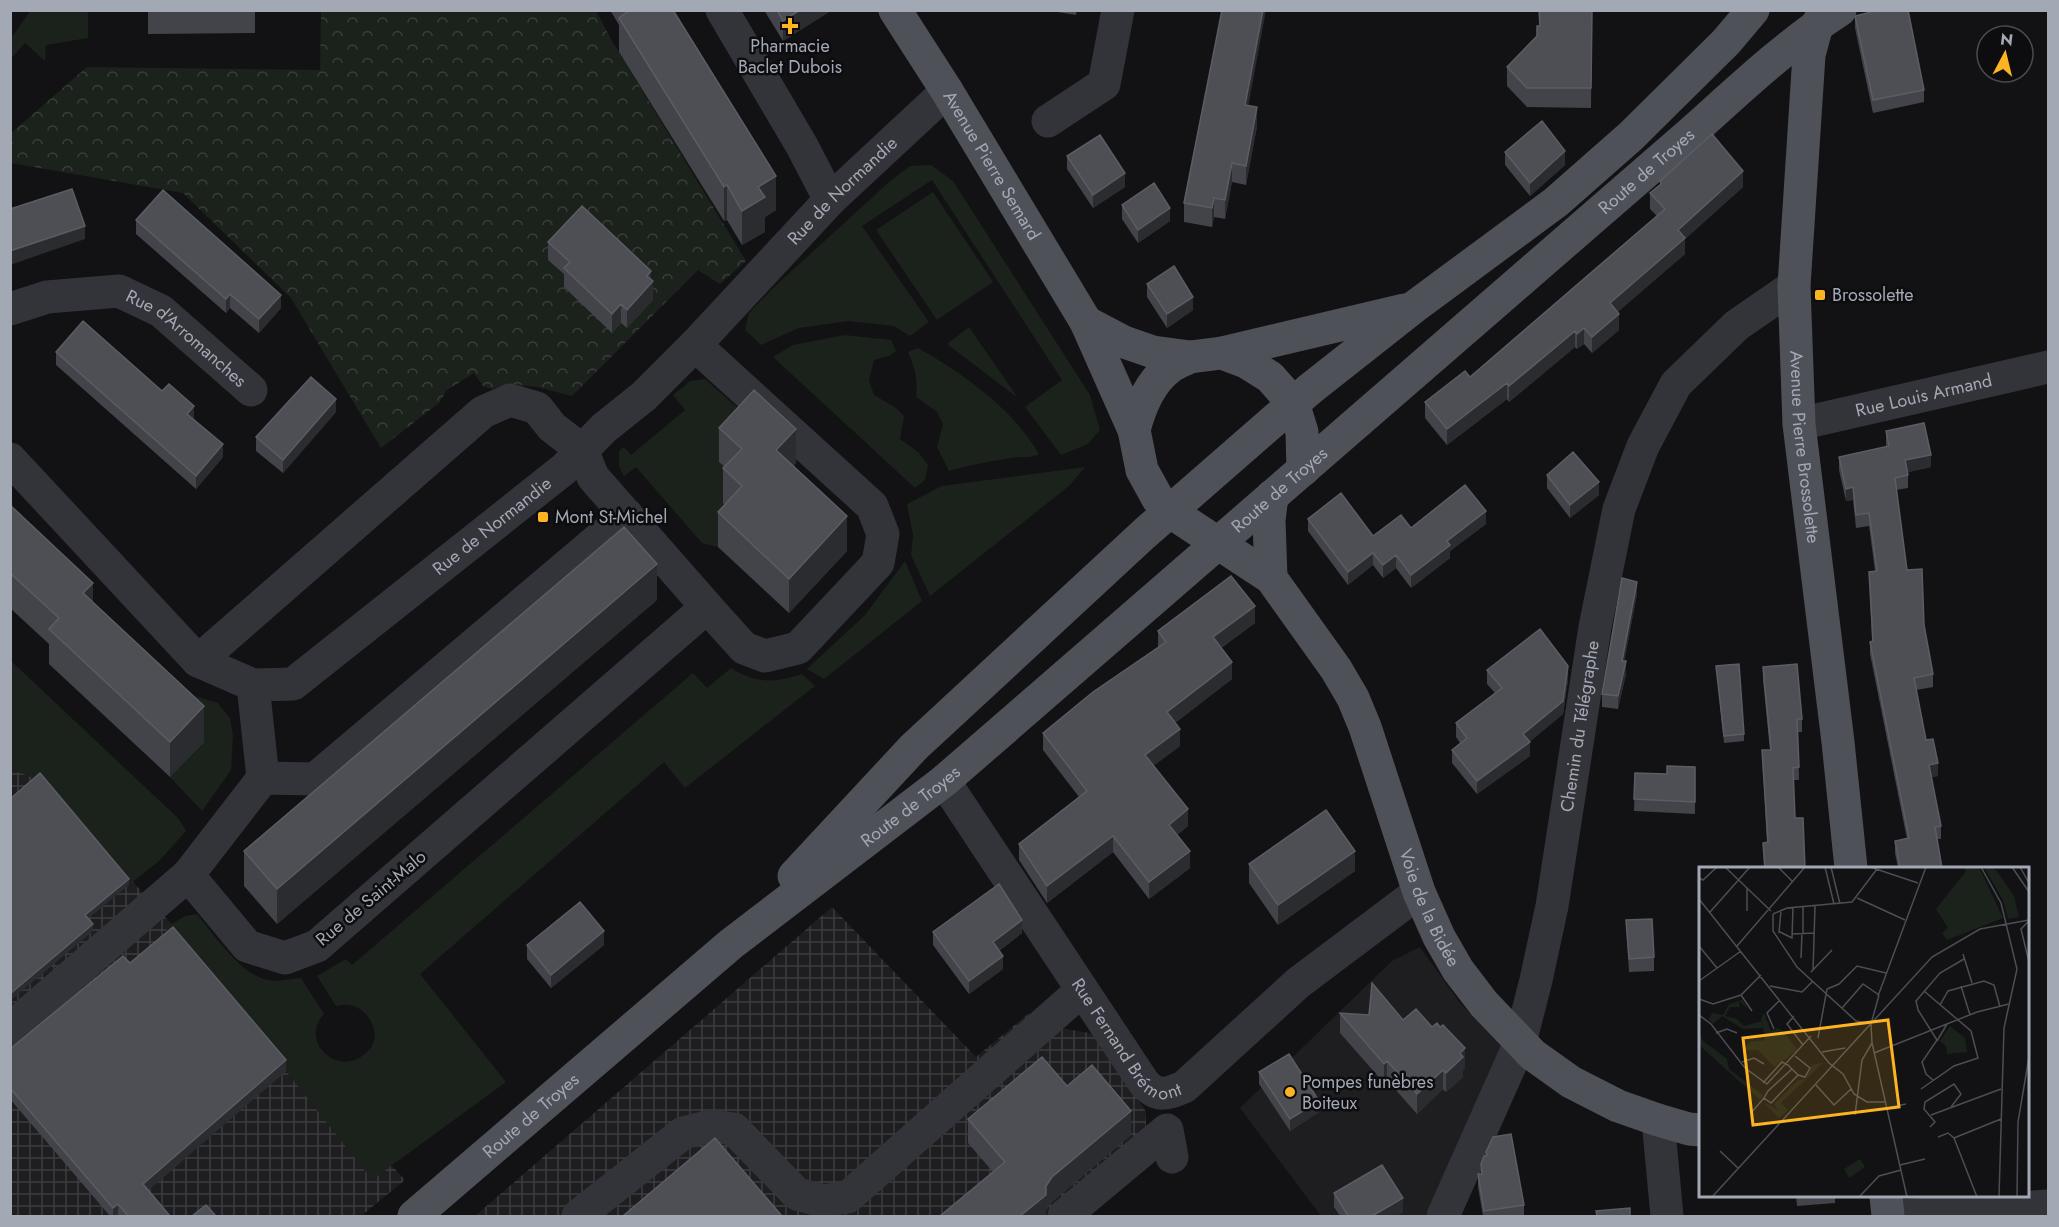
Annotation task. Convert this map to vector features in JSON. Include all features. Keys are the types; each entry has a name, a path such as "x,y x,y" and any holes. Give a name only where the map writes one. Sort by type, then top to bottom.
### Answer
{"main road":[{"name":"Avenue Pierre Semard","path":"895,10 947,91 1086,322 1134,429 1142,470 1158,499 1169,511 1217,544"},
{"name":"Route de Troyes","path":"731,944 914,747 1169,511 1293,403 1414,307 1556,201 1631,136 1726,42 1753,10"},
{"name":"Route de Troyes","path":"414,1216 731,944 944,782 1758,72 1827,15"},
{"name":"Avenue Pierre Brossolette","path":"1827,15 1808,65 1794,286 1799,424 1851,867"},
{"name":"Avenue Pierre Semard","path":"1086,322 1124,342 1153,352 1190,357 1222,353 1414,307"},
{"name":"Avenue Pierre Semard","path":"1222,353 1246,362 1270,377 1293,403 1302,432 1304,470"},
{"name":"Avenue Pierre Semard","path":"1134,429 1141,404 1152,386 1168,368 1190,357"},
{"path":"1271,578 1269,520 1272,496"},
{"name":"Voie de la Bidée","path":"1217,544 1271,578 1336,669 1353,698 1365,727 1419,892 1439,937 1458,970 1484,1004 1520,1043 1571,1082 1618,1106 1658,1120 1699,1130"},
{"path":"1886,1197 1888,1216"}],"street":[{"path":"722,10 802,146 830,200"},
{"path":"1048,121 1104,84 1118,10"},
{"name":"Rue de Normandie","path":"10,459 198,661 253,685 293,684 556,476 604,428 644,396 695,345 830,200 947,91"},
{"name":"Chemin du Télégraphe","path":"1443,1216 1520,1043 1552,906 1595,627 1619,509 1643,446 1676,384 1737,325 1794,286"},
{"name":"Rue d'Arromanches","path":"10,309 47,297 118,291 161,311 251,390"},
{"path":"198,661 483,412 510,400 537,408 552,427 582,450 593,477 744,648 765,656 798,648 878,563 884,534 872,506 695,345"},
{"name":"Rue Louis Armand","path":"1799,424 2049,367"},
{"path":"262,778 315,778 627,515"},
{"name":"Rue de Saint-Malo","path":"188,875 247,946 285,958 317,946 707,607"},
{"path":"10,1029 188,875 262,778 253,685"},
{"name":"Rue Fernand Brémont","path":"944,782 1152,1092 1161,1094 1184,1087 1298,983 1419,892"},
{"path":"578,1216 683,1133 711,1126 734,1129 796,1194 823,1201 848,1197 1082,990"},
{"path":"1064,1216 1170,1143 1161,1094"},
{"path":"1658,1120 1667,1216"},
{"path":"1899,1216 2049,1206"}],"shaded area":[{"path":"10,769 40,780 405,1180 361,1216 11,1216"},
{"path":"832,907 976,1057 1028,1014 1055,1027 1095,1034 1145,1110 1149,1163 1087,1216 475,1216"},
{"path":"1420,947 1461,1004 1508,1051 1438,1216 1321,1216 1240,1108 1392,961"}],"green space":[{"path":"31,10 88,11 88,38 46,45 45,61 25,43 11,59 11,38"},
{"path":"321,11 596,11 746,261 720,284 698,270 572,396 537,387 510,384 492,389 483,386 474,373 447,390 439,403 381,448 291,298 183,193 11,163 10,134 87,67 320,70"},
{"path":"931,165 953,181 1090,395 1100,430 1088,444 1061,455 1025,407 1062,380 932,180 862,226 929,322 910,336 894,326 849,321 799,328 761,345 745,330 749,313 772,289 889,182 910,166"},
{"path":"933,192 993,282 937,320 876,230"},
{"path":"969,327 1018,398 947,344"},
{"path":"845,335 891,340 896,351 889,356 874,360 869,380 874,395 896,408 904,416 900,439 918,452 928,465 925,480 915,488 773,357 793,345"},
{"path":"918,348 953,369 1001,407 1028,437 1039,454 949,471 937,447 943,424 937,412 916,397 917,385 908,352"},
{"path":"705,379 740,410 743,521 718,547 702,543 636,467 624,476 619,466 619,451 624,447 631,455 685,410 673,395 690,381"},
{"path":"1085,467 1069,486 930,596 911,555 913,535 907,504 942,486"},
{"path":"905,561 922,601 824,679 807,669 865,615"},
{"path":"10,660 179,819 186,831 159,861 129,885 40,780 11,769"},
{"path":"731,668 749,677 766,680 783,679 802,674 815,686 685,788 664,762 420,974 506,1082 372,1180 286,1071 165,928 185,916 197,914 220,943 248,971 268,980 301,978 324,1014 317,1025 316,1035 325,1054 334,1060 345,1062 357,1059 373,1044 375,1033 372,1024 360,1009 349,1005 336,1006 317,976 346,959 352,965 693,673 707,688"},
{"path":"194,696 218,703 230,718 233,736 231,770 202,811 170,777 204,742 178,717"}],"building":[{"path":"630,10 673,10 776,176 758,187 765,197 742,211 727,185 724,187 619,18"},
{"path":"777,10 800,10 783,21"},
{"path":"1222,10 1263,10 1245,105 1257,107 1246,166 1232,163 1225,200 1214,198 1212,208 1184,203"},
{"path":"1539,10 1592,10 1591,88 1527,88 1507,67 1537,36 1537,26 1540,26"},
{"path":"1879,10 1908,10 1924,90 1873,100 1855,16"},
{"path":"1542,121 1565,151 1530,183 1505,152"},
{"path":"1712,134 1743,171 1678,230 1685,238 1610,303 1619,314 1592,337 1584,328 1577,334 1575,331 1509,386 1507,383 1447,429 1425,402 1465,371 1470,377 1665,209 1650,193"},
{"path":"1100,135 1125,173 1093,195 1067,156"},
{"path":"1154,183 1170,208 1138,230 1122,205"},
{"path":"72,189 85,226 10,251 10,209"},
{"path":"163,190 281,295 259,319 230,294 226,299 136,220"},
{"path":"582,206 651,271 647,276 653,281 627,310 621,304 612,314 564,268 570,262 548,242"},
{"path":"1174,266 1193,297 1167,314 1147,284"},
{"path":"83,321 162,391 169,384 194,406 187,414 223,444 196,476 56,352"},
{"path":"311,377 336,399 283,460 256,437"},
{"path":"754,390 796,429 776,450 847,516 789,579 718,512 742,486 723,468 742,449 719,428"},
{"path":"1924,423 1931,455 1905,460 1908,475 1895,478 1907,570 1922,569 1924,625 1933,674 1914,678 1926,740 1933,739 1938,763 1929,765 1941,826 1935,827 1942,867 1900,867 1895,841 1909,838 1870,642 1873,641 1869,572 1877,571 1869,513 1856,515 1853,487 1846,489 1839,457 1889,446 1886,431"},
{"path":"1573,452 1599,482 1570,505 1547,475"},
{"path":"1465,485 1486,511 1447,541 1450,545 1411,575 1396,555 1383,565 1373,553 1348,572 1308,519 1341,493 1373,536 1401,515 1411,528"},
{"path":"10,505 93,583 83,593 204,706 170,742 49,629 59,618 10,573"},
{"path":"624,527 657,564 277,889 244,851"},
{"path":"1231,576 1255,606 1213,637 1232,662 1167,712 1180,729 1145,755 1188,809 1169,825 1190,851 1149,882 1113,836 1047,886 1019,844 1087,791 1043,733 1093,692 1166,642 1158,631"},
{"path":"1622,578 1637,582 1622,661 1626,661 1618,696 1602,694"},
{"path":"1540,629 1568,666 1563,701 1523,734 1530,742 1477,781 1452,750 1467,738 1456,723 1502,688 1487,670"},
{"path":"1739,664 1744,734 1724,736 1716,666"},
{"path":"1797,664 1802,719 1797,719 1799,767 1793,768 1795,818 1803,818 1805,867 1765,867 1763,843 1768,842 1762,750 1771,750 1763,667"},
{"path":"1667,766 1695,767 1695,802 1634,799 1635,773 1667,774"},
{"path":"40,773 129,879 85,915 93,924 10,994 10,799"},
{"path":"1326,810 1355,851 1278,905 1249,864"},
{"path":"999,884 1022,920 993,942 1003,956 969,981 933,932"},
{"path":"580,902 604,931 551,975 527,945"},
{"path":"1652,919 1654,957 1629,959 1626,920"},
{"path":"173,927 286,1060 143,1184 170,1216 128,1216 118,1204 113,1208 10,1088 10,1049 123,956 130,963"},
{"path":"1372,983 1403,1020 1416,1009 1432,1027 1437,1023 1440,1027 1443,1025 1465,1048 1460,1053 1463,1057 1446,1073 1443,1070 1417,1094 1387,1061 1384,1064 1340,1013 1369,1015"},
{"path":"1289,1054 1319,1101 1290,1119 1259,1072"},
{"path":"1042,1057 1067,1086 1092,1065 1131,1111 1052,1177 1046,1186 1046,1195 1020,1216 940,1216 1005,1162 968,1119"},
{"path":"1511,1134 1524,1205 1484,1211 1478,1174 1482,1174 1481,1164 1484,1156 1487,1155 1486,1152 1493,1137"},
{"path":"715,1138 782,1216 623,1216"},
{"path":"1382,1165 1403,1198 1372,1216 1348,1216 1334,1193"},
{"path":"206,1205 216,1216 192,1216"},
{"path":"1630,1208 1630,1216 1597,1216 1596,1211"}],"place":[{"name":"Pharmacie Baclet Dubois","path":"790,26"},
{"name":"Brossolette","path":"1820,295"},
{"name":"Mont St-Michel","path":"543,517"},
{"name":"Pompes funèbres Boiteux","path":"1290,1092"}]}
